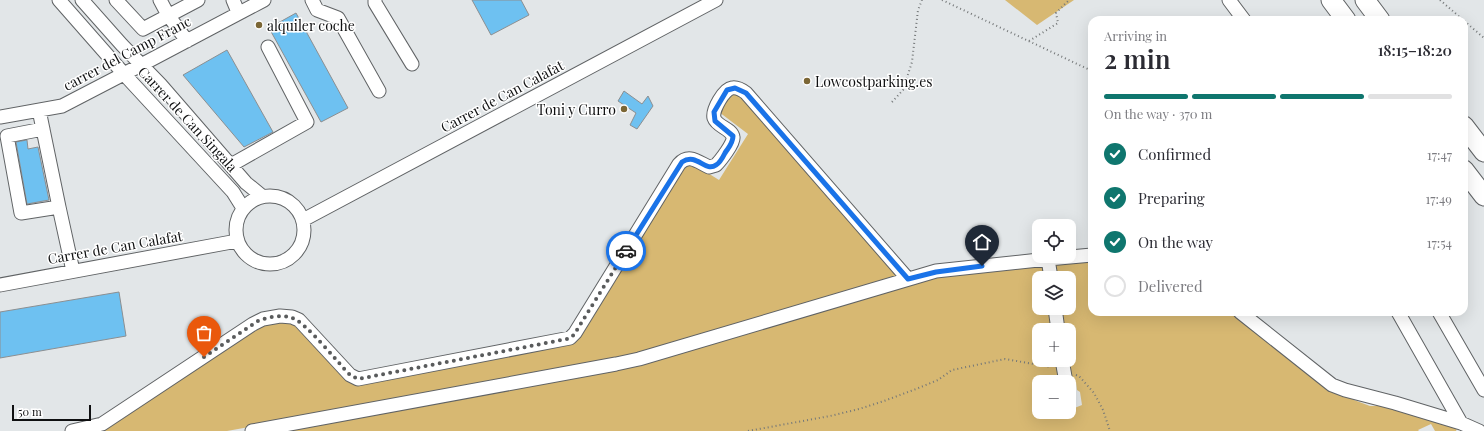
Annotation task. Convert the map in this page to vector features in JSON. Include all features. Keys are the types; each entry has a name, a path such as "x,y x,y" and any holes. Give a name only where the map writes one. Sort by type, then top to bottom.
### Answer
{"highway":[{"path":"1331,0 1343,16"},
{"path":"1365,0 1377,16"},
{"path":"1468,131 1484,152"},
{"path":"1468,175 1484,196"}],"street":[{"name":"Carrer de Can Singala","path":"59,0 124,74 233,192 243,208"},
{"name":"Carrer de Can Singala","path":"82,0 141,66 160,84 246,182 262,196"},
{"path":"116,0 143,29 198,0"},
{"path":"160,0 168,16 187,40"},
{"path":"233,0 238,12"},
{"name":"carrer del Camp Franc","path":"0,117 62,106 141,66 238,12 264,0"},
{"path":"312,0 317,10 338,18 379,90"},
{"path":"375,0 375,3 412,64"},
{"name":"Carrer de Can Calafat","path":"303,220 716,0"},
{"path":"1229,0 1241,16"},
{"path":"231,165 307,122 268,47"},
{"path":"72,431 102,424 253,324 269,317 287,316 298,320 350,375 358,379 570,338 575,333 679,164 690,158 709,167 716,165 733,142 732,134 718,124 714,115 715,109 724,93 732,88 739,89 746,93 908,279"},
{"path":"39,110 58,207 73,271"},
{"path":"43,129 7,136 21,214 58,207"},
{"path":"262,196 282,198 291,203 303,220 304,232 302,244 295,254 286,261 274,265 262,264 251,260 242,252 236,241 235,230 237,218 243,208 251,201 262,196"},
{"name":"Carrer de Can Calafat","path":"0,284 236,241"},
{"path":"1076,256 1088,255"},
{"path":"252,431 624,362 936,272 1032,261"},
{"path":"1245,316 1332,385 1345,390 1395,402 1461,423 1479,431"},
{"path":"1400,316 1461,423"},
{"path":"1441,316 1484,390"}],"path":[{"path":"892,102 903,90 912,62 918,10 922,0"},
{"path":"942,0 1088,69"},
{"path":"1029,41 1058,23 1056,13 1069,0"},
{"path":"1440,0 1459,16"},
{"path":"1468,24 1484,38"},
{"path":"748,431 859,409 938,380 952,370 1005,359 1064,370 1079,376 1094,393 1103,410 1110,431"}],"shaded area":[{"path":"1005,0 1074,0 1037,25"},
{"path":"740,93 898,277 635,355 606,361 227,431 85,431 255,325 290,320 346,376 572,341 685,164 695,165 719,180 748,134 719,112 727,94"},
{"path":"1088,260 1088,316 1240,316 1354,400 1370,406 1394,406 1458,426 1456,431 1435,431 1431,424 1418,430 1419,431 277,431 626,367 944,274 1046,264 1047,271 1032,271 1032,315 1053,315 1054,323 1032,323 1032,367 1060,367 1062,375 1032,375 1032,419 1076,419 1076,407 1082,405 1080,392 1077,390 1076,375 1068,375 1066,367 1076,367 1076,323 1060,323 1059,315 1076,315 1076,271 1053,271 1052,264 1076,263 1076,262"}],"building":[{"path":"472,0 521,0 529,15 491,35"},
{"path":"296,13 348,108 321,122 269,28"},
{"path":"227,50 273,132 244,147 183,75"},
{"path":"624,91 642,104 648,96 653,106 637,129 630,125 636,113 618,101"},
{"path":"27,140 28,149 38,147 49,200 27,204 16,142"},
{"path":"119,292 126,336 0,358 0,312"}],"way so far":[{"path":"204,357 258,321 269,317 280,316 292,317 303,324 350,375 358,379 567,339 572,337 575,333 626,251"}],"place":[{"name":"alquiler coche","path":"259,25"},
{"name":"Lowcostparking.es","path":"807,81"},
{"name":"Toni y Curro","path":"624,109"}],"route":[{"path":"626,251 679,164 690,158 709,167 716,165 733,142 732,134 715,121 714,112 724,93 730,88 735,88 746,93 908,279 953,269 982,266"}]}
